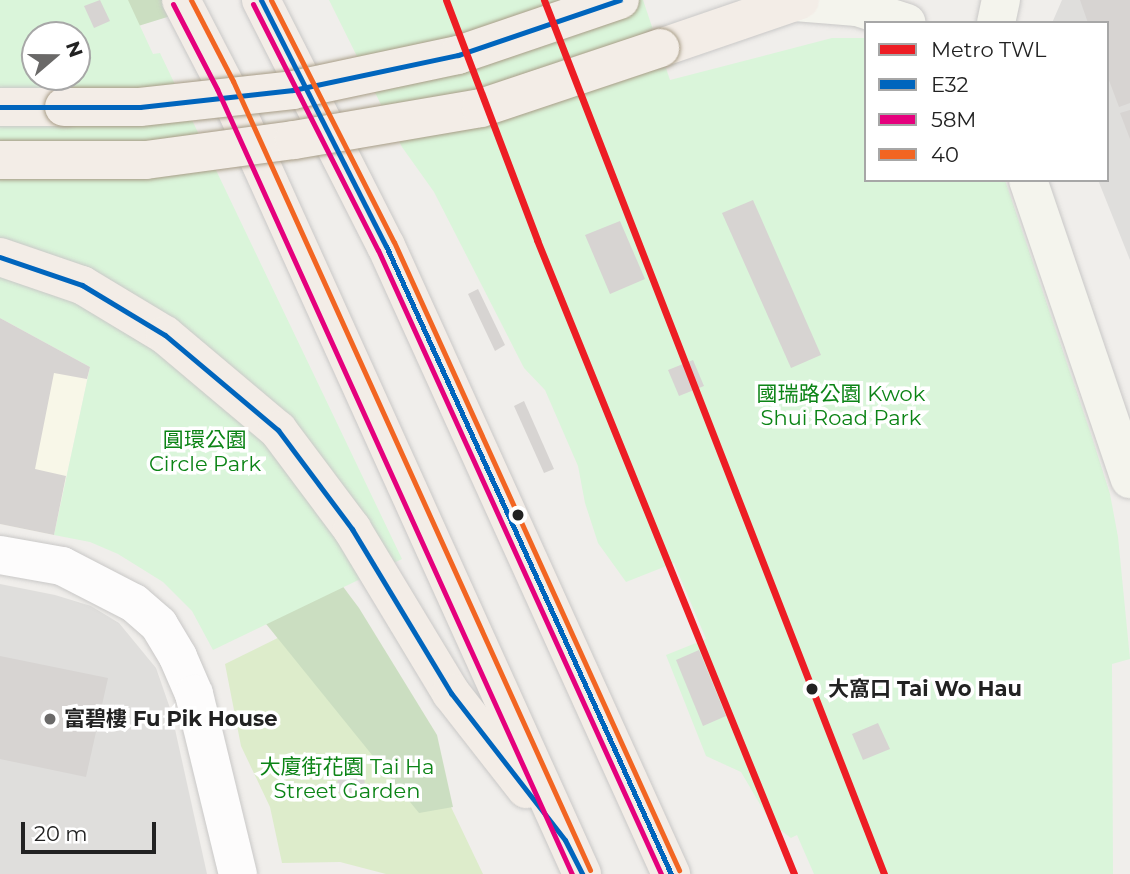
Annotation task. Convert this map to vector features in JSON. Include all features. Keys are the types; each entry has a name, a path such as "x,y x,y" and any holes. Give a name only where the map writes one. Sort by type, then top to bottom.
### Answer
{"main road":[{"path":"181,0 225,85 582,874"},
{"path":"261,0 386,246 671,874"},
{"path":"0,107 140,107 293,90 458,55 620,0"},
{"path":"996,21 1001,0"},
{"path":"0,160 146,160 294,140 481,108 797,1 857,7 901,21"},
{"path":"1029,182 1130,479"},
{"path":"0,257 82,285 165,335 278,430 352,529 451,693 565,840"}],"street":[{"path":"0,555 62,566 134,603 159,625 178,657 194,694 238,874"}],"shaded area":[{"path":"1062,0 1130,0 1130,260 1099,182 1109,182 1109,21 1053,21"},
{"path":"0,318 90,367 54,535 0,524"},
{"path":"0,584 55,595 91,606 119,623 156,668 171,711 207,874 0,874"}],"green space":[{"name":"圓環公園 Circle Park","path":"0,0 128,0 153,54 160,53 402,559 213,650 192,611 163,582 118,554 90,542 54,535 90,367 0,318"},
{"path":"43,0 170,0 177,14 91,41 91,21 63,21"},
{"name":"國瑞路公園 Kwok Shui Road Park","path":"329,0 643,0 670,80 832,38 864,38 864,182 1006,182 1110,494 1118,537 1130,659 1112,664 1113,874 814,874 797,835 791,838 771,823 741,772 706,756 666,655 706,639 674,563 626,582 598,543 585,503 578,466 545,390 524,368 434,192 402,147"},
{"path":"282,505 359,608 437,735 453,807 419,813 224,572"},
{"name":"大廈街花園 Tai Ha Street Garden","path":"324,615 399,698 483,874 386,874 340,862 282,863 270,807 241,746 225,664"}],"building":[{"path":"100,0 110,21 94,28 84,6"},
{"path":"1080,0 1130,0 1130,103 1119,107 1109,80 1109,21 1087,21"},
{"path":"1130,110 1130,139 1120,113"},
{"path":"753,200 821,355 791,368 722,213"},
{"path":"620,221 645,279 610,294 585,235"},
{"path":"478,289 505,345 495,351 468,294"},
{"path":"0,318 90,367 87,379 54,373 35,469 66,476 54,535 0,524"},
{"path":"693,360 704,386 679,396 668,370"},
{"path":"524,401 554,469 544,473 514,406"},
{"path":"699,650 726,716 703,726 676,660"},
{"name":"富碧樓 Fu Pik House","path":"0,656 108,678 86,777 0,759"},
{"path":"878,723 890,749 863,760 852,734"},
{"path":"351,771 361,775 365,785 361,795 351,799 341,795 337,785 341,775"}],"metro line":[{"name":"TWL","path":"446,0 537,240 794,874"},
{"name":"TWL","path":"544,0 884,874"}],"transit line":[{"name":"40","path":"191,0 233,81 590,870"},
{"name":"E32","path":"261,0 386,246 671,874"},
{"name":"40","path":"271,0 394,242 679,870"},
{"name":"E32","path":"0,107 140,107 293,90 458,55 620,0"},
{"name":"58M","path":"173,4 217,89 572,874"},
{"name":"58M","path":"253,4 378,250 661,874"},
{"name":"E32","path":"0,257 82,285 165,335 278,430 352,529 451,693 565,840 582,874"}],"place":[{"name":"大窩口 Tai Wo Hau","path":"812,689"},
{"name":"富碧樓 Fu Pik House","path":"50,719"}]}
